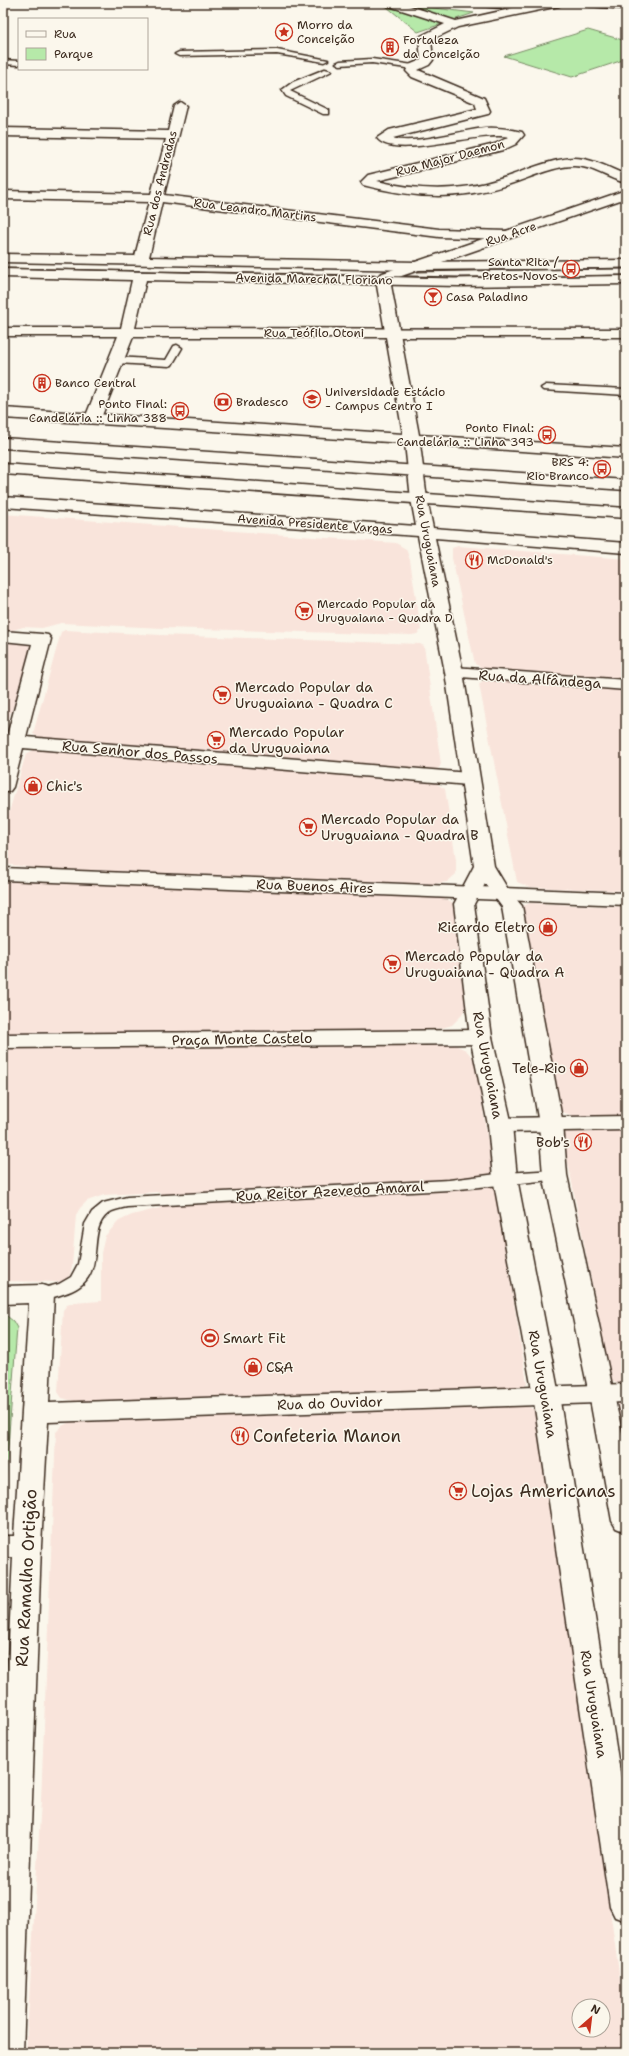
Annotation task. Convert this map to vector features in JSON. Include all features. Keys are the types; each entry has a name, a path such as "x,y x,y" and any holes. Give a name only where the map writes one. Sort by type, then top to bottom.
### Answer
{"street":[{"path":"390,3 455,24"},
{"path":"413,67 425,63 427,60 425,38 455,24 528,8 559,3"},
{"path":"589,3 626,6"},
{"name":"Rua Major Daemon","path":"413,67 412,71 416,74 480,101 484,111 466,117 393,133 382,138 387,142 407,143 503,131 514,133 517,137 499,147 372,178 367,182 402,189 462,192 574,162 591,165 626,179"},
{"name":"Rua dos Andradas","path":"141,260 180,106"},
{"path":"3,132 172,135"},
{"name":"Rua Acre","path":"383,280 385,277 396,272 468,249 626,194"},
{"name":"Rua Leandro Martins","path":"3,195 156,198 439,232 506,235"},
{"path":"468,249 497,265"},
{"name":"Avenida Marechal Floriano","path":"3,258 416,266 626,264"},
{"name":"Avenida Marechal Floriano","path":"3,274 459,282 626,280"},
{"path":"93,418 126,333 140,277"},
{"name":"Rua Uruguaiana","path":"383,280 412,440 414,470 419,499 454,672 469,779 484,866 501,894 512,906 551,1124 555,1175 614,1394 626,1521"},
{"name":"Rua Teófilo Otoni","path":"3,332 393,334 626,333"},
{"path":"3,412 626,453"},
{"path":"3,443 626,485"},
{"path":"3,469 626,513"},
{"name":"Avenida Presidente Vargas","path":"3,502 426,532 626,548"},
{"path":"3,636 42,639 9,741 3,787"},
{"name":"Rua da Alfândega","path":"454,672 626,685"},
{"name":"Rua Senhor dos Passos","path":"9,741 469,779"},
{"name":"Rua Uruguaiana","path":"484,866 464,904 481,1037 500,1125 505,1178 546,1395 626,1906"},
{"name":"Rua Buenos Aires","path":"3,874 626,898"},
{"name":"Praça Monte Castelo","path":"3,1041 481,1037"},
{"path":"500,1125 626,1123"},
{"path":"3,1295 42,1294"},
{"name":"Rua Ramalho Ortigão","path":"6,2053 15,1547 35,1413 42,1294"},
{"name":"Rua do Ouvidor","path":"35,1413 546,1395 614,1394"}],"lane":[{"path":"468,3 528,8"},
{"path":"179,54 278,52 340,63 372,61 413,67"},
{"path":"324,60 313,62 310,67 328,71"},
{"path":"3,62 18,63"},
{"path":"326,112 289,94 286,90 296,84 342,67 340,63"},
{"path":"116,360 169,363 177,348"},
{"path":"546,388 626,392"},
{"name":"Rua Reitor Azevedo Amaral","path":"42,1294 64,1288 77,1281 85,1265 92,1223 106,1208 127,1202 449,1185 505,1178 555,1175"}],"shaded area":[{"path":"3,514 396,543 406,549 410,560 421,630 417,634 412,635 163,628 61,623 42,628 23,627 3,633"},
{"path":"458,546 626,559 626,680 485,669 475,664 452,558 452,548"},
{"name":"Mercado Popular da Uruguaiana - Quadra C","path":"65,630 161,635 420,644 424,646 441,764 439,768 434,770 241,757 40,738 33,734 61,632"},
{"path":"3,641 27,644 33,648 23,681 3,733"},
{"path":"484,680 626,690 626,891 529,887 517,882 479,684"},
{"path":"36,749 434,782 445,789 456,860 456,874 447,882 433,884 35,868 4,864 3,833 26,754"},
{"path":"25,881 439,898 448,900 455,904 459,910 465,1009 452,1025 442,1028 413,1031 3,1035 3,882"},
{"path":"530,903 626,907 626,1115 574,1116 560,1111 521,907"},
{"path":"450,1043 466,1050 475,1061 527,1383 522,1387 78,1402 62,1398 58,1392 63,1310 67,1305 73,1303 101,1301 101,1253 105,1236 119,1221 132,1215 160,1208 160,1192 104,1195 87,1201 76,1215 72,1266 70,1275 65,1280 58,1282 3,1281 3,1048"},
{"path":"626,1128 626,1383 618,1383 611,1380 563,1137 564,1134 570,1130"},
{"path":"626,1401 626,1461 616,1408 617,1405"},
{"path":"527,1406 537,1411 626,2021 626,2053 26,2053 41,1800 56,1432 62,1426 70,1422"}],"green space":[{"path":"382,3 395,3 474,13 418,32"},
{"path":"588,30 626,41 626,59 572,77 504,56"},
{"path":"3,1313 13,1321 17,1328 3,1512"}],"tram line":[{"path":"3,268 454,278 626,275"},
{"path":"415,272 626,268"}],"place":[{"name":"Morro da Conceição","path":"284,32"},
{"name":"Fortaleza da Conceição","path":"390,47"},
{"name":"Santa Rita / Pretos Novos","path":"571,269"},
{"name":"Casa Paladino","path":"433,297"},
{"name":"Banco Central","path":"42,383"},
{"name":"Universidade Estácio - Campus Centro I","path":"312,399"},
{"name":"Bradesco","path":"223,402"},
{"name":"Ponto Final: Candelária :: Linha 388","path":"180,411"},
{"name":"Ponto Final: Candelária :: Linha 393","path":"547,435"},
{"name":"BRS 4: Rio Branco","path":"602,469"},
{"name":"McDonald's","path":"474,560"},
{"name":"Mercado Popular da Uruguaiana - Quadra D","path":"304,611"},
{"name":"Mercado Popular da Uruguaiana - Quadra C","path":"222,695"},
{"name":"Mercado Popular da Uruguaiana","path":"216,740"},
{"name":"Chic's","path":"33,786"},
{"name":"Mercado Popular da Uruguaiana - Quadra B","path":"308,827"},
{"name":"Ricardo Eletro","path":"548,927"},
{"name":"Mercado Popular da Uruguaiana - Quadra A","path":"392,964"},
{"name":"Tele-Rio","path":"579,1068"},
{"name":"Bob's","path":"583,1142"},
{"name":"Smart Fit","path":"210,1338"},
{"name":"C&A","path":"253,1367"},
{"name":"Confeteria Manon","path":"240,1436"},
{"name":"Lojas Americanas","path":"458,1491"}]}
